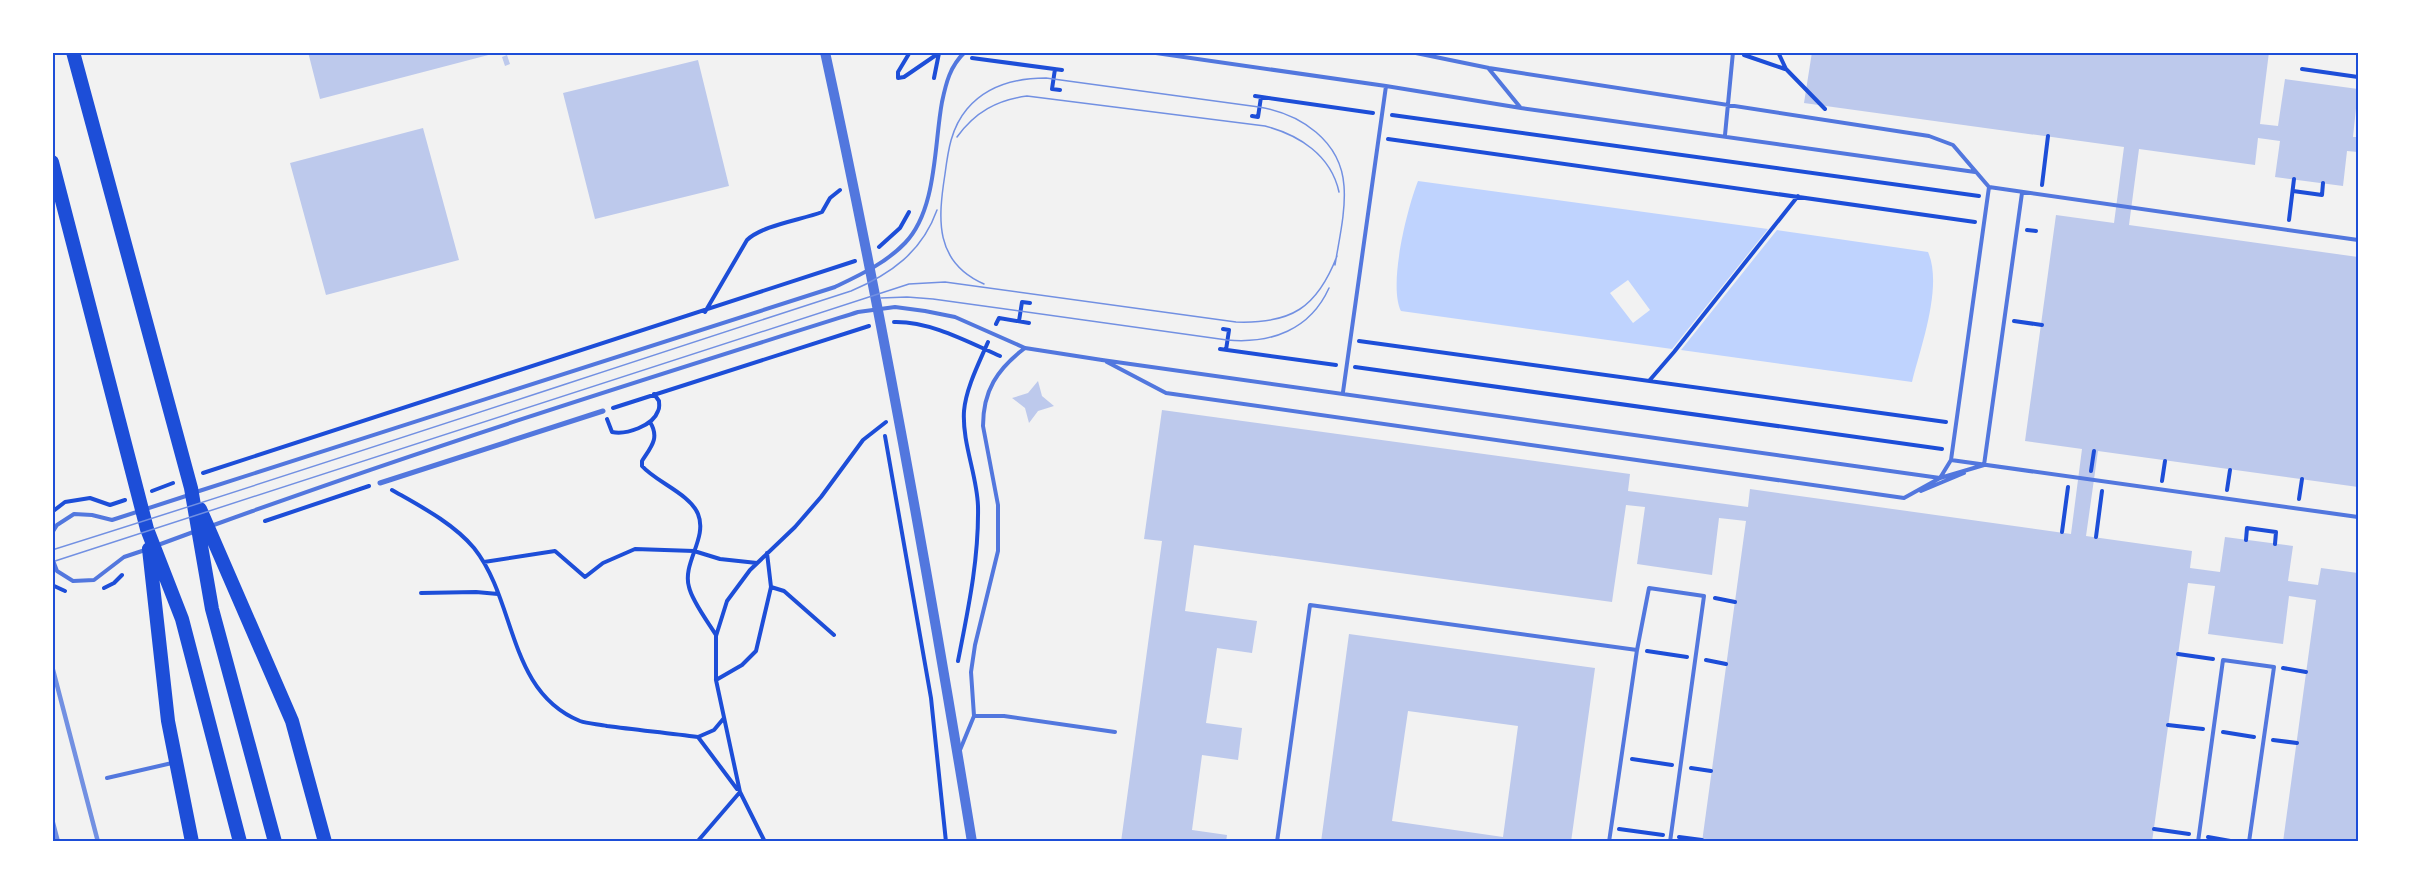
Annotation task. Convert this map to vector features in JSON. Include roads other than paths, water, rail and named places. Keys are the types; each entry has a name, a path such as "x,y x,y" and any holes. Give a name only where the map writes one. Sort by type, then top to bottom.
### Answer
{"highway":[{"path":"73,53 171,414 192,482 292,721 325,842"},
{"path":"52,162 147,529 182,619 240,842"},
{"path":"192,482 212,609 275,842"},
{"path":"147,529 168,721 192,842"}],"street":[{"path":"825,52 853,180 897,414 972,842"},
{"path":"380,483 603,411"}],"lane":[{"path":"52,532 57,525 74,514 92,515 112,520 835,287 852,279 893,254 907,242 921,219 928,199 947,77 965,52"},
{"path":"1149,52 1521,108 1975,172"},
{"path":"1411,52 1489,68 1929,136 1953,145 1989,187 2358,240"},
{"path":"1725,135 1733,52"},
{"path":"1489,68 1521,108"},
{"path":"1343,392 1386,86"},
{"path":"1940,478 1951,460 1989,187"},
{"path":"1984,465 2022,193"},
{"path":"52,558 57,571 73,581 94,580 124,557 313,489 632,383 858,312 895,307 956,318 1025,348 1940,478"},
{"path":"958,757 974,716 971,672 998,551 998,505 984,426 984,413 988,390 1009,360 1025,348"},
{"path":"1102,360 1166,393 1904,498 1984,465"},
{"path":"1951,460 2358,517"},
{"path":"1904,498 1940,478 1984,465"},
{"path":"1609,842 1637,650 1649,588 1704,596 1670,842"},
{"path":"1277,842 1310,605 1637,650"},
{"path":"2199,842 2223,660 2274,667 2249,842"},
{"path":"974,716 1004,716 1115,732"},
{"path":"107,778 176,762"}],"water":[{"path":"1418,181 1768,229 1672,349 1401,311 1397,284 1400,247","holes":["1628,280 1650,310 1633,323 1610,293"]},
{"path":"1777,230 1928,252 1932,266 1932,299 1912,382 1681,350"}],"tram line":[{"path":"984,284 968,275 956,264 943,238 941,207 949,148 957,124 975,101 1003,84 1035,78 1259,107 1290,116 1304,123 1327,143 1341,170 1344,205 1335,265"},
{"path":"957,137 979,114 996,104 1027,96 1265,126 1290,135 1312,148 1329,167 1339,192"},
{"path":"52,550 851,291 892,269 914,250 931,225 937,210"},
{"path":"52,562 909,284 945,282 1236,322 1255,322 1287,316 1300,309 1321,289 1337,256"},
{"path":"881,298 933,299 1243,341 1274,336 1300,324 1321,302 1329,288"}],"railway":[{"path":"52,666 98,842"},
{"path":"52,819 58,842"}]}
